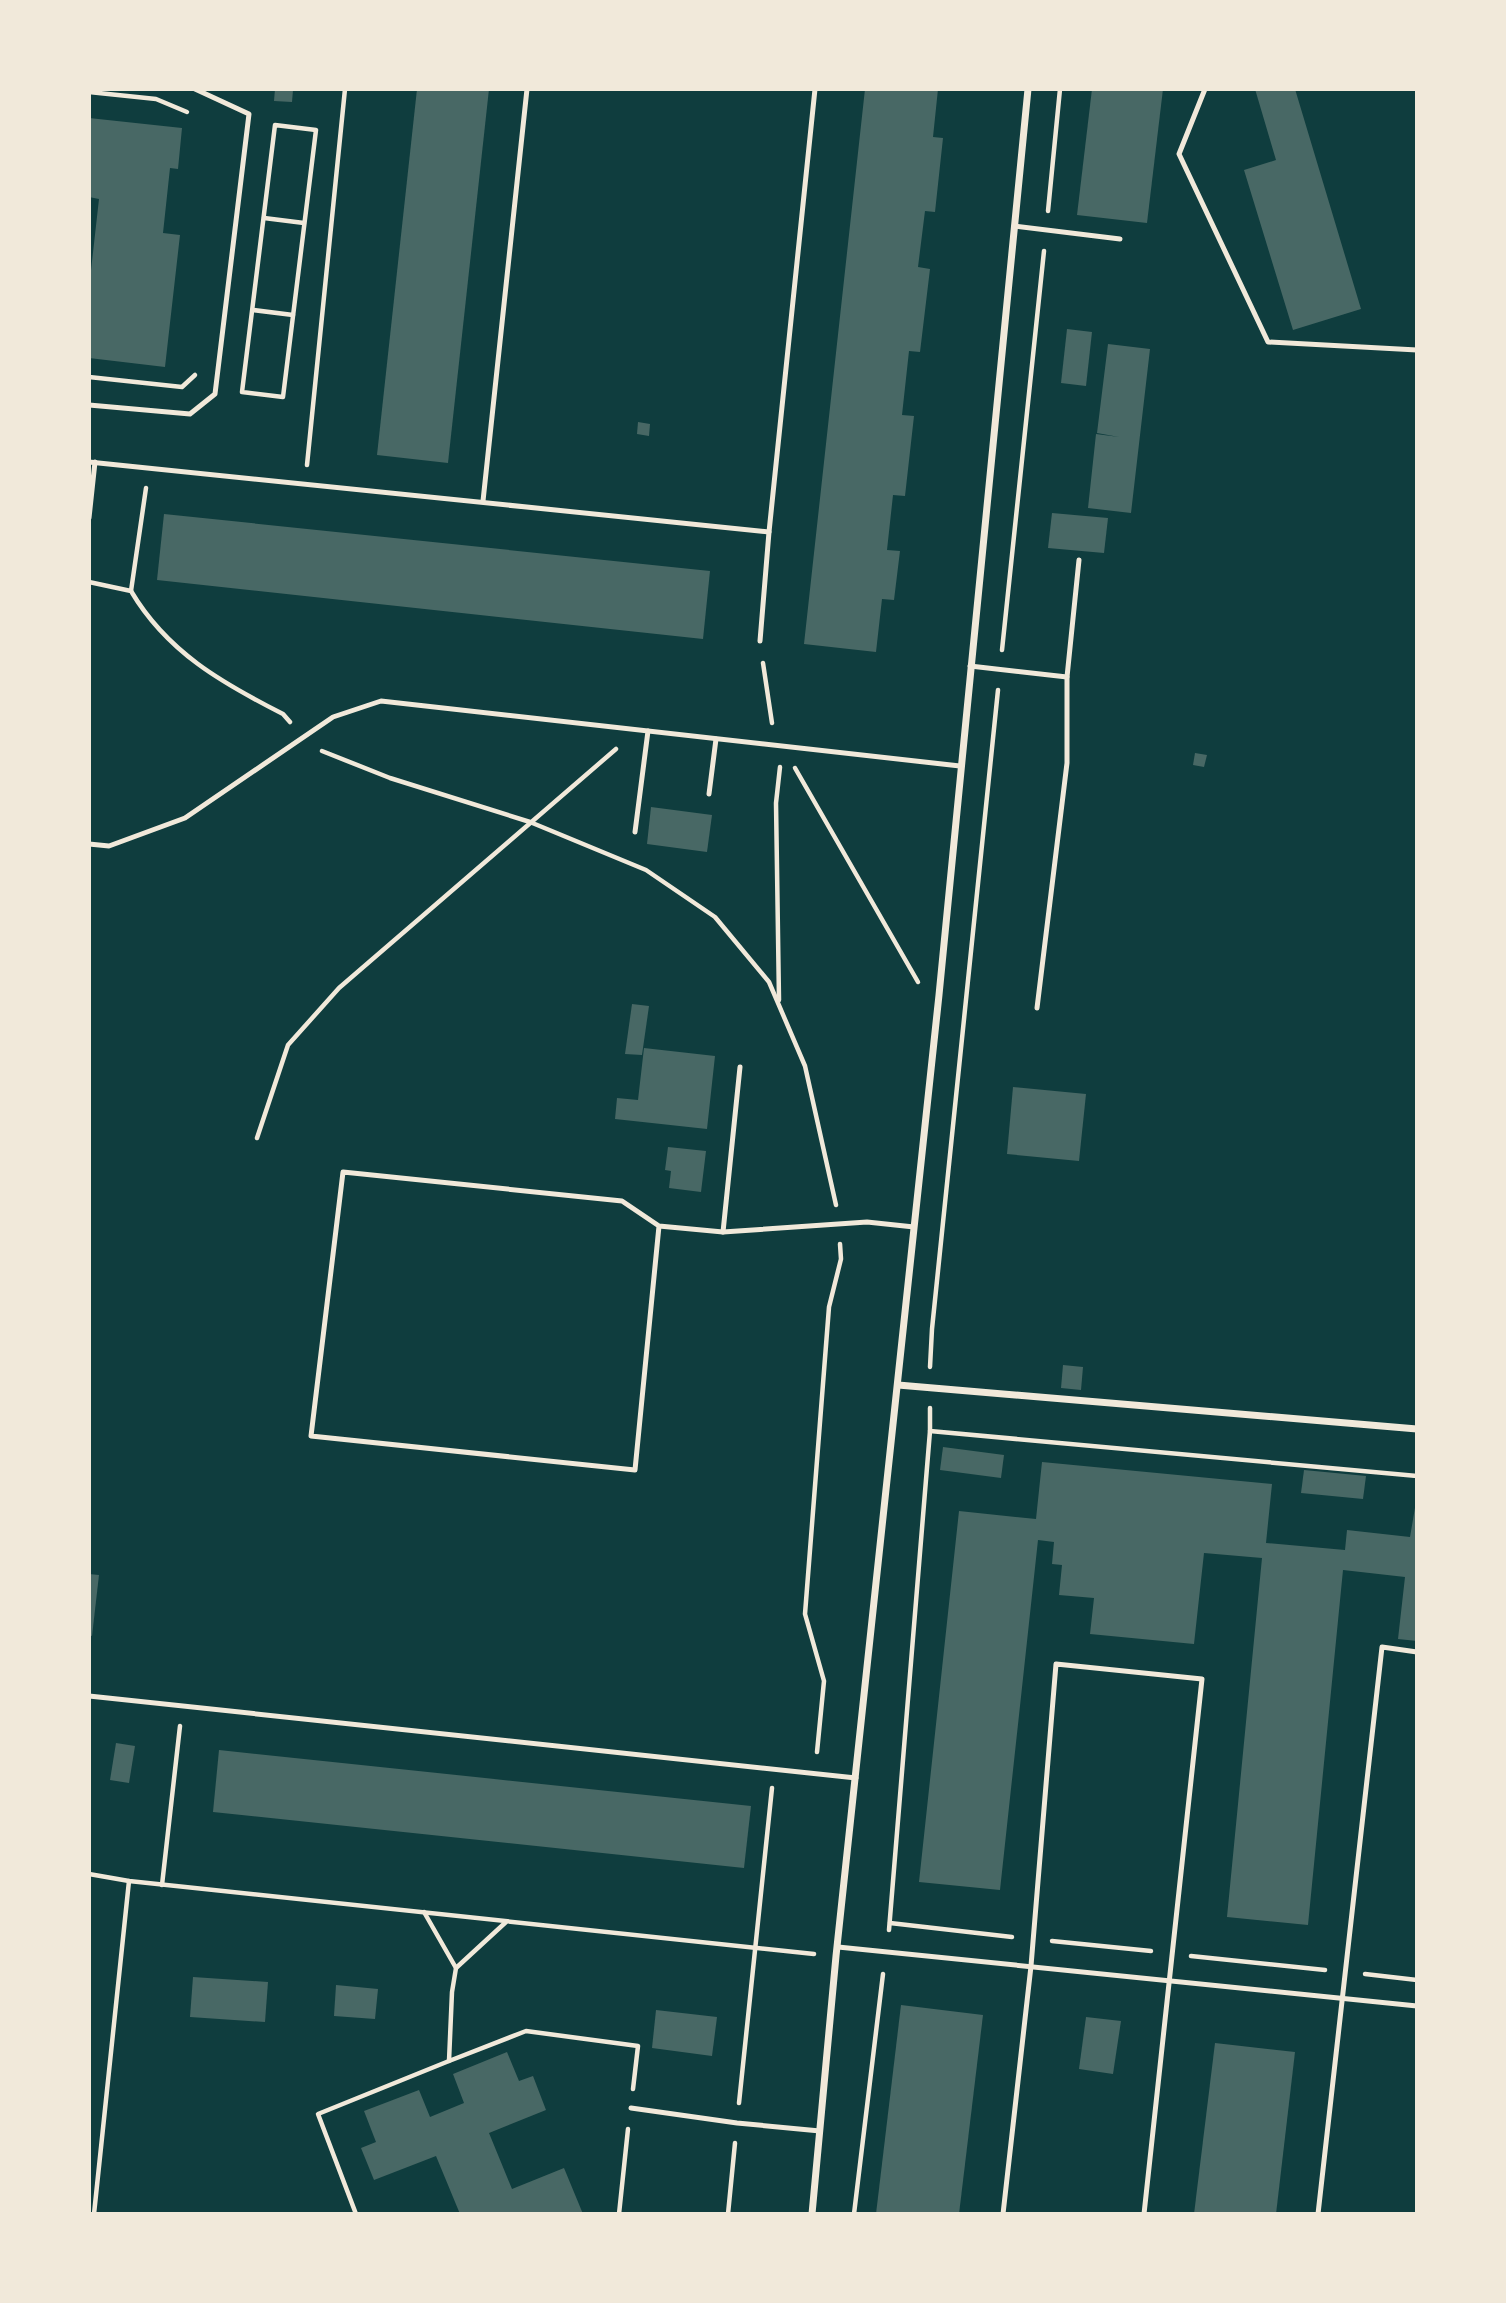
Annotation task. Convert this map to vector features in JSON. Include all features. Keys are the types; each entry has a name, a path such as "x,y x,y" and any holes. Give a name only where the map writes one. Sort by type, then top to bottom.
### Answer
{"street":[{"path":"812,2214 836,1956 939,995 1028,89"},
{"path":"898,1385 1417,1429"}],"lane":[{"path":"89,405 190,414 215,394 249,114 195,89"},
{"path":"482,501 527,89"},
{"path":"760,641 815,89"},
{"path":"1205,89 1179,154 1268,342 1417,350"},
{"path":"1014,226 1120,239"},
{"path":"89,518 92,462 769,532"},
{"path":"1037,1008 1067,763 1068,677 1079,560"},
{"path":"971,666 1068,677"},
{"path":"89,844 109,846 185,818 333,716 382,701 960,766"},
{"path":"635,832 648,731"},
{"path":"709,794 716,739"},
{"path":"723,1233 740,1067"},
{"path":"659,1226 635,1470 311,1436 343,1172 622,1201 659,1226 723,1233 867,1222 914,1227"},
{"path":"1318,2214 1382,1647 1417,1652"},
{"path":"1003,2214 1031,1966 1056,1664 1202,1679 1144,2214"},
{"path":"89,1696 856,1778"},
{"path":"838,1947 1417,2006"},
{"path":"631,2108 820,2131"}],"path":[{"path":"305,483 345,89"},
{"path":"854,2214 886,1952 930,1431 932,1329 1060,89"},
{"path":"89,92 156,99 191,114"},
{"path":"275,125 316,130 304,223 283,397 242,392 275,125"},
{"path":"264,218 304,223"},
{"path":"253,310 293,314"},
{"path":"89,377 182,387 199,372"},
{"path":"149,468 131,591 142,610 162,634 223,683 283,714 303,736 326,754 390,778 530,822 646,870 715,917 769,982 805,1066 840,1223 841,1259 829,1307 805,1614 824,1681 814,1773"},
{"path":"89,582 131,591"},
{"path":"760,641 773,726 782,747 924,992"},
{"path":"257,1138 288,1045 339,988 638,730"},
{"path":"779,1004 776,803 782,747"},
{"path":"930,1431 1417,1476"},
{"path":"162,1885 182,1706"},
{"path":"728,2214 774,1770"},
{"path":"89,1874 162,1885 836,1956"},
{"path":"94,2214 129,1881"},
{"path":"424,1912 456,1968"},
{"path":"449,2061 452,1992 456,1968 506,1921"},
{"path":"356,2214 318,2114 526,2031 638,2046 619,2214"}],"building":[{"path":"275,89 293,90 292,102 274,101"},
{"path":"417,89 489,89 448,463 377,455"},
{"path":"865,89 938,89 933,137 943,138 935,212 925,211 918,267 930,269 920,352 909,351 902,415 914,416 905,496 893,495 887,550 900,551 894,600 882,599 876,652 804,644"},
{"path":"1092,89 1163,89 1147,223 1077,215"},
{"path":"1255,89 1295,89 1361,309 1293,330 1244,170 1276,160"},
{"path":"89,118 182,128 178,169 170,168 163,233 180,235 165,367 89,358 89,288 99,199 89,197"},
{"path":"1067,329 1092,332 1086,386 1061,383"},
{"path":"1108,344 1150,349 1131,513 1088,508 1096,434 1119,437 1097,433"},
{"path":"638,422 650,424 649,436 637,434"},
{"path":"1052,513 1108,518 1104,553 1048,548"},
{"path":"164,514 710,571 703,639 157,580"},
{"path":"1195,753 1207,755 1204,767 1193,765"},
{"path":"651,807 712,815 707,852 647,844"},
{"path":"632,1004 649,1006 642,1055 625,1054"},
{"path":"644,1048 715,1056 707,1129 615,1119 617,1098 638,1100"},
{"path":"1013,1087 1086,1094 1079,1161 1007,1154"},
{"path":"668,1147 706,1151 701,1192 669,1188 671,1171 665,1170"},
{"path":"1063,1365 1083,1367 1081,1390 1061,1388"},
{"path":"943,1447 1004,1455 1001,1478 940,1470"},
{"path":"1042,1462 1272,1484 1266,1543 1345,1550 1347,1530 1410,1537 1417,1496 1417,1641 1398,1639 1405,1577 1343,1570 1308,1925 1227,1917 1262,1558 1204,1553 1194,1644 1090,1634 1094,1598 1059,1595 1062,1565 1052,1564 1054,1542 1038,1540 1000,1890 919,1882 959,1511 1036,1519"},
{"path":"1304,1470 1366,1476 1363,1499 1301,1493"},
{"path":"89,1574 99,1575 92,1636 89,1635"},
{"path":"116,1743 135,1746 129,1783 110,1780"},
{"path":"219,1750 751,1806 744,1868 213,1812"},
{"path":"193,1977 268,1982 265,2022 190,2017"},
{"path":"336,1985 378,1989 375,2019 334,2016"},
{"path":"901,2005 983,2015 959,2214 876,2214"},
{"path":"656,2010 717,2017 712,2056 652,2048"},
{"path":"1086,2017 1121,2021 1113,2074 1079,2069"},
{"path":"1215,2043 1295,2052 1276,2214 1194,2214"},
{"path":"507,2052 519,2081 533,2076 546,2110 489,2133 512,2189 564,2168 583,2214 460,2214 436,2156 374,2180 361,2148 376,2142 364,2111 419,2090 430,2117 464,2103 453,2074"}]}
